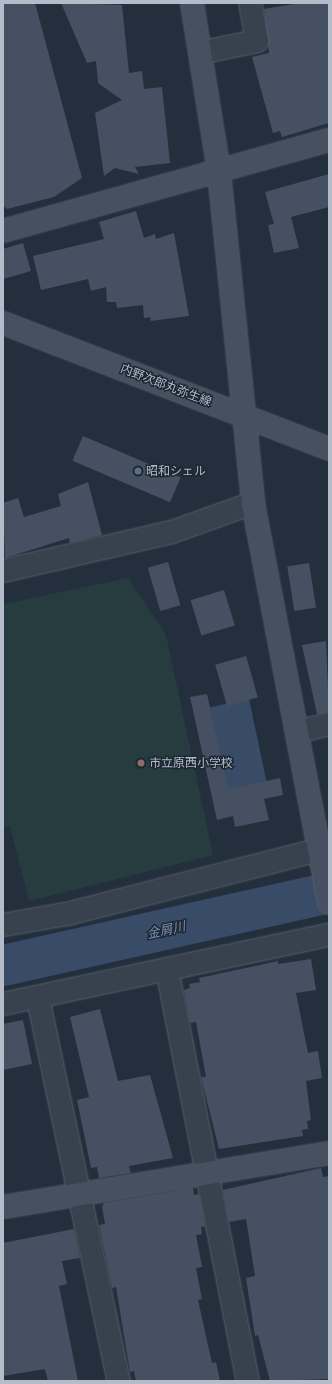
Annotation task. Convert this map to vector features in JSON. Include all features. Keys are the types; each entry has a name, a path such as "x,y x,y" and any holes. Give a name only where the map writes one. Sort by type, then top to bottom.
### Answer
{"street":[{"path":"192,3 218,164"},
{"path":"202,3 209,51 218,164 246,416 253,503 297,732 322,845 329,903"},
{"path":"209,51 257,41 250,3"},
{"path":"3,231 218,164 329,140"},
{"name":"内野次郎丸弥生線","path":"3,323 329,449"},
{"path":"3,571 172,532 253,503"},
{"path":"297,732 329,724"},
{"path":"3,925 67,914 322,845"},
{"path":"3,1004 38,998 329,935"},
{"path":"167,969 248,1381"},
{"path":"38,998 119,1381"},
{"path":"3,1207 81,1196 206,1172 329,1153"}],"green space":[{"name":"市立原西小学校","path":"128,578 166,635 213,855 29,901 10,826 3,828 3,604"}],"water":[{"path":"249,699 266,781 227,789 210,707"}],"building":[{"path":"3,3 35,3 82,178 54,197 7,209 3,205"},
{"path":"61,3 122,5 129,73 142,71 144,89 162,87 170,163 135,167 139,174 115,168 104,176 95,113 122,100 98,83 96,61 87,63"},
{"path":"300,3 329,3 329,123 282,137 280,131 273,133 252,57 269,53 264,9"},
{"path":"329,174 329,207 291,217 299,248 274,253 268,225 274,224 265,192"},
{"path":"136,211 144,238 155,234 156,239 174,233 189,316 151,321 150,317 144,318 143,305 117,308 116,302 107,302 106,287 91,291 88,279 41,290 33,256 104,239 99,222"},
{"path":"23,243 31,271 3,279 3,249"},
{"path":"83,436 181,477 170,502 72,461"},
{"path":"88,482 102,535 70,543 69,538 5,558 3,503 18,498 24,517 61,506 58,494"},
{"path":"168,562 180,605 160,611 148,568"},
{"path":"309,563 316,607 294,611 287,566"},
{"path":"224,590 235,625 201,636 191,600"},
{"path":"326,641 329,712 317,714 302,645"},
{"path":"246,656 258,697 227,706 215,665"},
{"path":"207,694 228,789 280,778 283,795 264,799 269,820 235,827 233,816 217,820 190,697"},
{"path":"311,959 316,990 296,993 308,1053 318,1051 322,1078 306,1081 311,1120 307,1121 308,1129 302,1130 303,1136 219,1149 201,1077 206,1077 196,1022 190,1023 184,990 190,988 189,984 200,982 199,978 278,961 278,964"},
{"path":"100,1009 118,1081 150,1075 173,1158 129,1166 131,1173 99,1178 97,1167 91,1168 77,1100 89,1097 70,1017"},
{"path":"23,1020 32,1064 3,1070 3,1024"},
{"path":"321,1168 323,1177 329,1176 329,1379 270,1381 258,1335 255,1336 246,1278 255,1276 246,1219 229,1222 223,1190"},
{"path":"193,1188 194,1195 199,1194 205,1226 201,1227 202,1234 196,1235 202,1267 196,1268 202,1299 198,1300 212,1363 216,1362 220,1381 136,1381 134,1371 130,1372 116,1287 112,1288 99,1225 105,1224 102,1207 104,1203"},
{"path":"74,1229 80,1258 62,1261 67,1284 59,1286 78,1381 48,1381 45,1369 3,1376 3,1243"}],"waterway":[{"name":"金屑川","path":"3,965 329,892"}],"place":[{"name":"昭和シェル","path":"138,471"},
{"name":"市立原西小学校","path":"141,763"}]}
